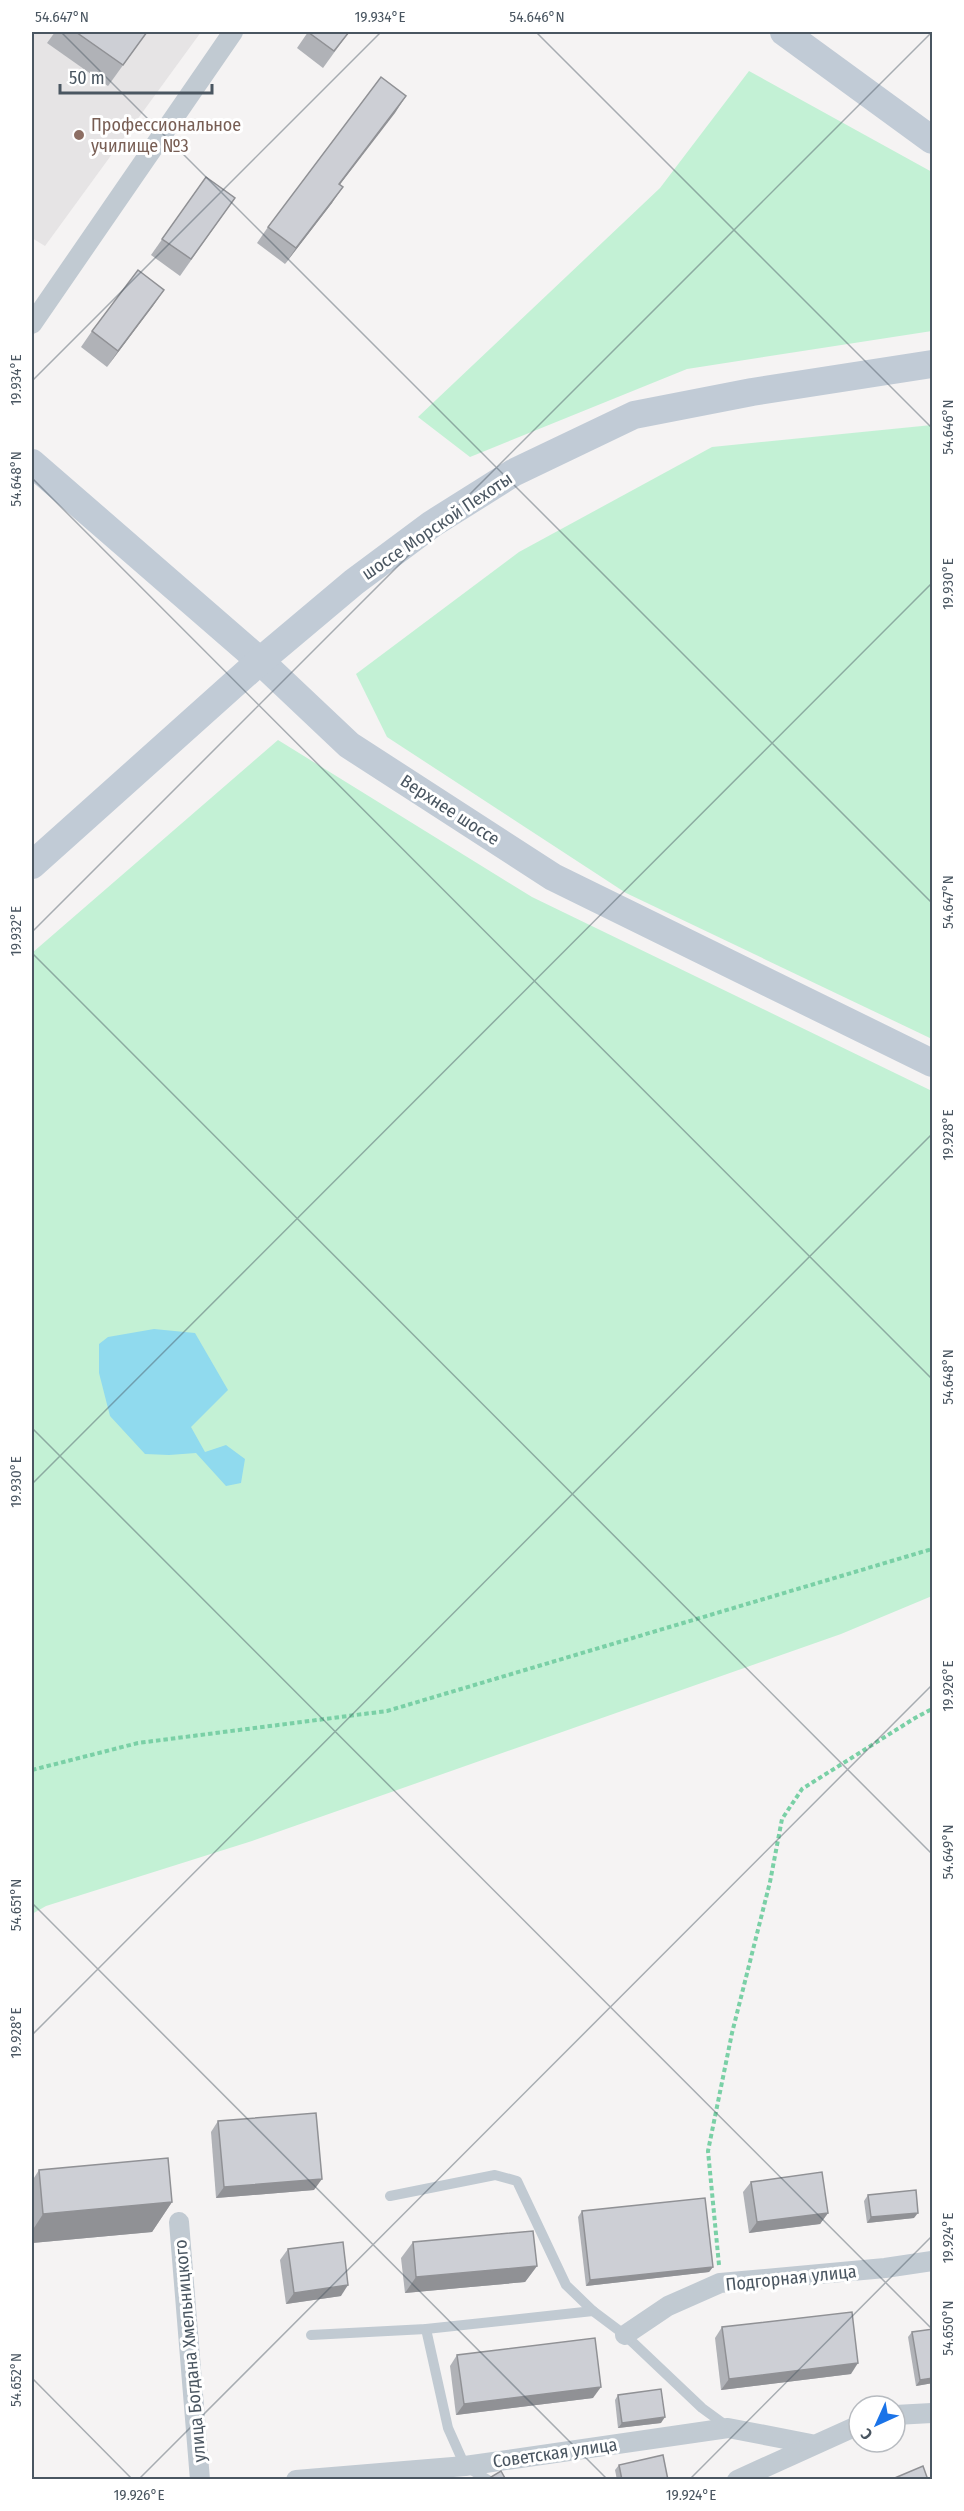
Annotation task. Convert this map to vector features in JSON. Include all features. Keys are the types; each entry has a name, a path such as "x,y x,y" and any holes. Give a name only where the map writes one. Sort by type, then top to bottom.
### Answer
{"street":[{"path":"32,324 233,32"},
{"path":"784,32 933,140"},
{"name":"шоссе Морской Пехоты","path":"32,865 260,661 354,582 432,524 513,473 634,416 753,392 933,364"},
{"name":"Верхнее шоссе","path":"32,463 260,661 349,745 553,877 933,1062"},
{"name":"улица Богдана Хмельницкого","path":"179,2222 201,2480"},
{"name":"Подгорная улица","path":"626,2335 668,2306 720,2283 885,2268 933,2261"},
{"path":"907,2414 933,2413"},
{"name":"Советская улица","path":"296,2480 465,2466 728,2427 811,2444"},
{"path":"737,2480 811,2444 847,2430"}],"lane":[{"path":"390,2196 495,2175 517,2181 566,2285 593,2311 626,2335 702,2408 728,2427"},
{"path":"311,2335 426,2329 593,2311"},
{"path":"426,2329 448,2428 465,2466 488,2480"}],"path":[{"path":"32,1770 138,1743 387,1711 933,1549"},
{"path":"720,2283 708,2151 732,2033 770,1882 782,1820 802,1789 933,1709"}],"shaded area":[{"name":"Профессиональное училище №3","path":"32,32 201,32 45,246 32,238"}],"green space":[{"path":"749,71 932,172 932,331 687,369 470,457 418,417 660,188"},
{"path":"932,425 932,1039 626,893 387,737 356,674 519,552 712,447"},
{"path":"278,740 532,897 932,1091 932,1596 841,1634 252,1841 46,1906 32,1914 32,953"}],"water":[{"path":"154,1329 195,1333 228,1390 191,1427 205,1452 226,1445 245,1459 241,1483 226,1486 196,1453 145,1454 110,1416 99,1373 99,1344 108,1337"}],"building":[{"path":"76,32 147,32 123,65"},
{"path":"308,32 349,32 334,51"},
{"path":"381,77 406,96 339,184 343,187 296,248 268,227"},
{"path":"206,177 235,198 191,259 162,239"},
{"path":"138,270 164,290 118,351 92,331"},
{"path":"316,2113 322,2179 224,2187 218,2121"},
{"path":"168,2158 172,2202 43,2214 39,2170"},
{"path":"822,2172 828,2213 757,2222 751,2182"},
{"path":"916,2190 918,2213 871,2217 868,2195"},
{"path":"705,2198 713,2267 590,2280 582,2211"},
{"path":"533,2231 537,2266 416,2277 413,2242"},
{"path":"343,2242 348,2285 294,2293 288,2249"},
{"path":"852,2312 858,2363 729,2379 722,2327"},
{"path":"933,2329 933,2378 920,2380 912,2332"},
{"path":"595,2338 601,2387 464,2404 457,2355"},
{"path":"661,2389 665,2417 622,2423 618,2395"},
{"path":"663,2455 668,2480 622,2480 619,2465"},
{"path":"923,2466 928,2480 890,2480"},
{"path":"501,2471 506,2480 486,2480"}],"place":[{"name":"Профессиональное училище №3","path":"79,135"}]}
